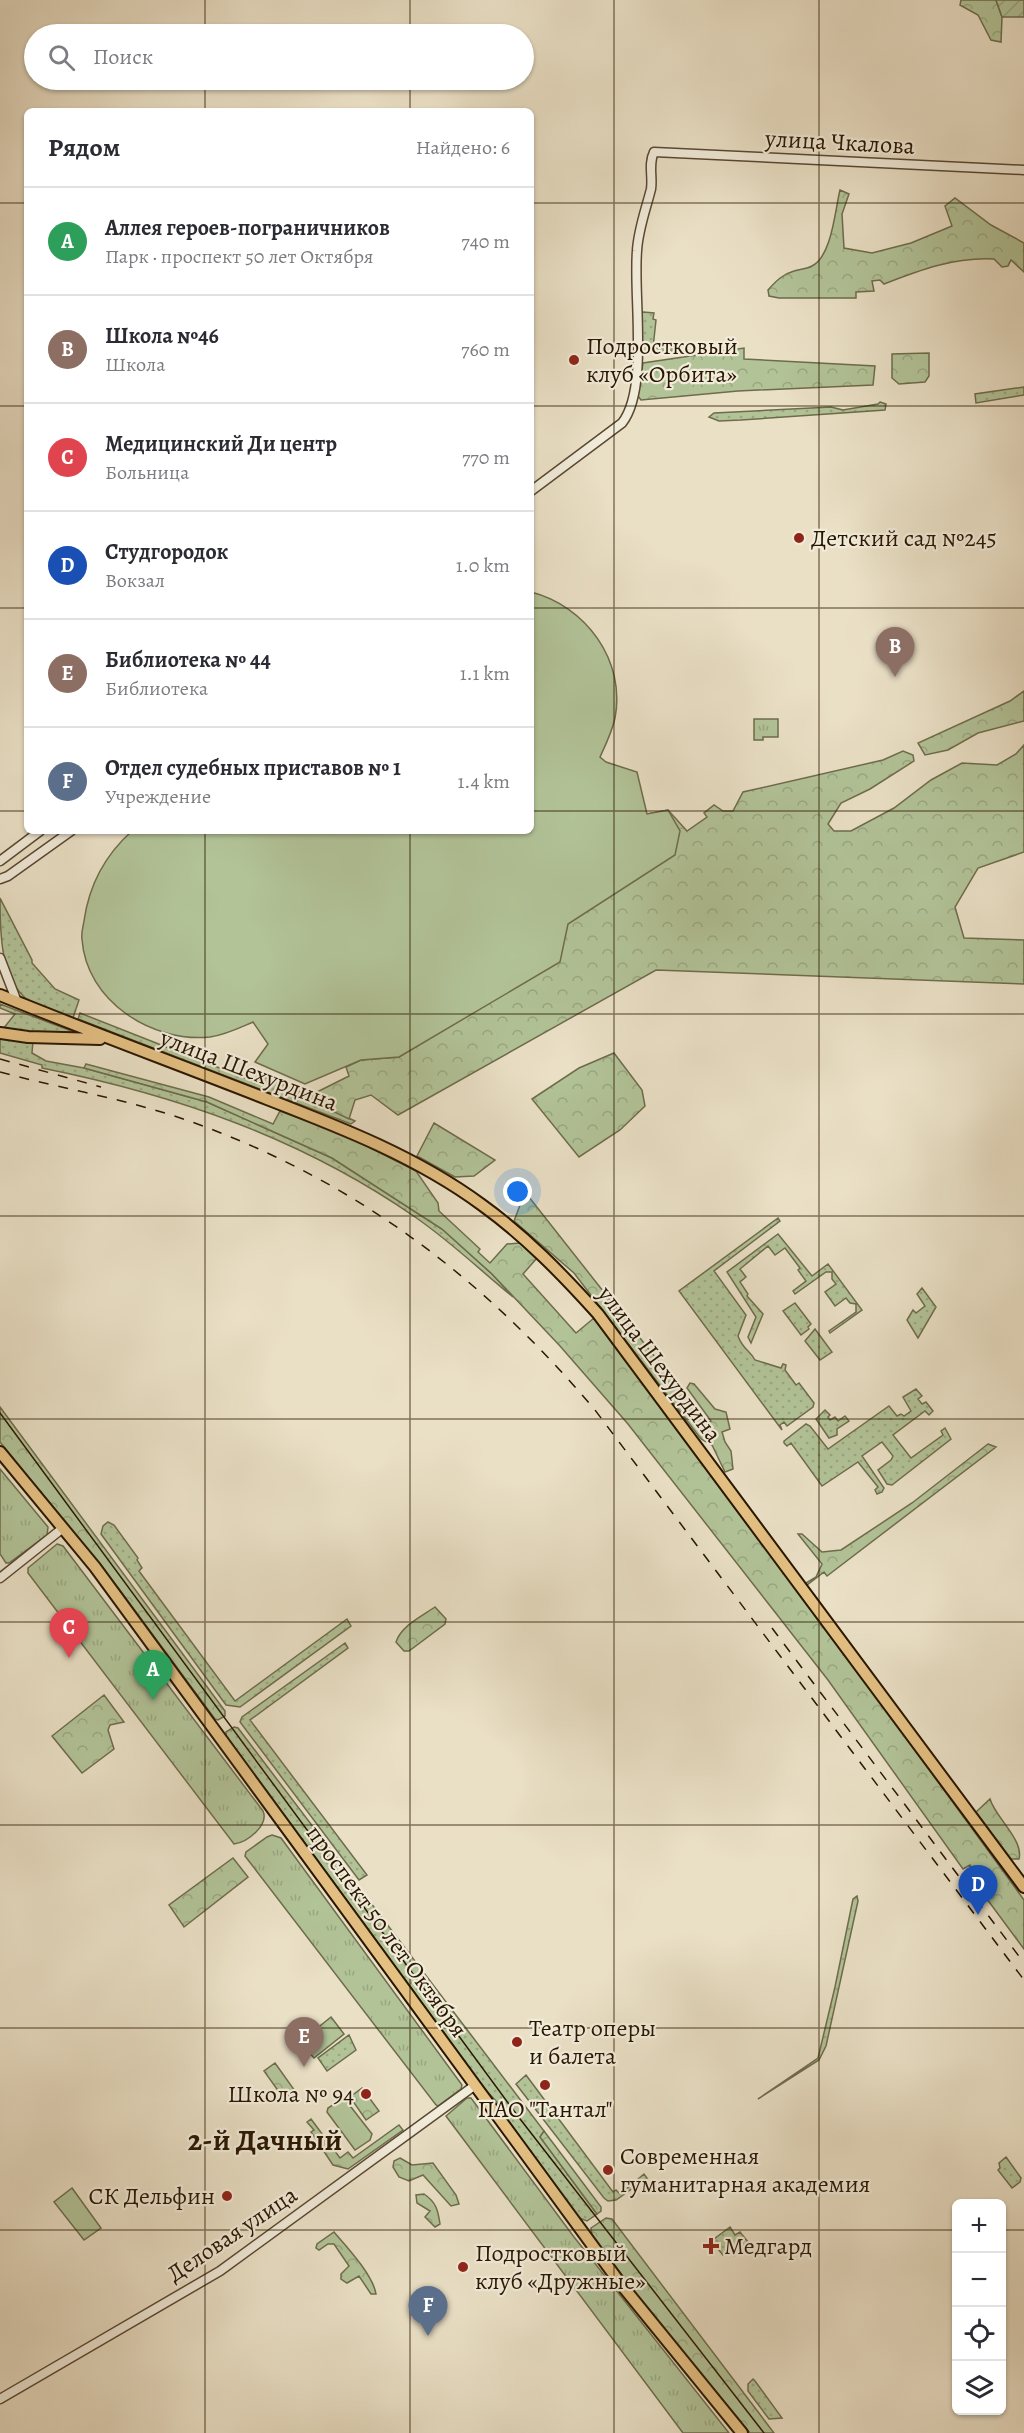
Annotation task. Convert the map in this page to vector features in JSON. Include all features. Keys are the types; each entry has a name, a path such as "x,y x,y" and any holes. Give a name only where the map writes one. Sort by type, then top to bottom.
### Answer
{"main road":[{"name":"улица Шехурдина","path":"0,995 386,1147 481,1203 540,1253 598,1314 1024,1887"},
{"path":"70,1022 76,1030 70,1038"},
{"name":"улица Шехурдина","path":"0,1033 28,1037 93,1038 118,1042"},
{"name":"проспект 50 лет Октября","path":"0,1452 121,1602 620,2283 742,2433"}],"street":[{"name":"улица Чкалова","path":"534,489 622,423 630,413 638,358 636,291 639,236 651,187 651,158 654,152 1024,170"},
{"path":"0,861 36,834"},
{"path":"4,878 67,834"},
{"path":"0,957 17,1002"},
{"path":"0,1578 63,1528"},
{"name":"Деловая улица","path":"0,2399 220,2271 474,2086"}],"green space":[{"path":"961,0 996,0 1002,17 1001,42 991,40 978,15 960,5"},
{"path":"996,0 1024,0 1024,17 1002,17"},
{"path":"840,190 849,194 842,214 844,248 872,253 911,243 952,226 945,206 955,198 991,225 1024,243 1024,272 1011,260 1008,266 1002,267 994,259 965,260 924,269 884,284 880,280 872,281 874,291 856,292 856,298 769,296 768,290 780,278 790,272 808,268 819,261 832,232"},
{"path":"643,312 654,313 653,319 656,320 653,348 680,349 644,353 639,318"},
{"path":"744,348 744,359 875,366 873,385 738,391 641,400 638,396 643,363"},
{"path":"929,353 929,376 925,382 899,384 892,378 892,354"},
{"path":"1024,387 1024,395 976,403 975,394"},
{"path":"880,402 886,404 885,410 719,421 709,417 714,413 831,407 843,410"},
{"path":"534,593 551,599 569,610 585,623 598,639 608,657 617,697 614,723 600,757 606,762 637,772 647,814 668,810 680,831 675,855 568,924 560,962 399,1057 361,1060 305,1084 255,1062 268,1044 253,1022 216,1036 188,1037 166,1033 145,1025 126,1014 109,999 96,981 86,961 82,933 86,908 94,883 106,861 129,834 534,834"},
{"path":"1024,691 1024,721 978,733 948,750 925,755 918,743 1010,701"},
{"path":"754,719 778,719 778,737 763,737 763,740 754,740"},
{"path":"1024,745 1024,852 978,868 955,907 964,938 1024,940 1024,984 656,970 398,1115 371,1095 355,1100 349,1119 320,1105 317,1092 349,1076 346,1067 361,1060 399,1057 508,991 647,814 668,810 687,831 707,817 704,813 714,805 723,811 733,811 743,792 883,760 903,751 913,755 914,761 870,789 841,803 828,824 834,831 851,831 894,808 931,780 962,763 997,765 1016,754"},
{"path":"0,898 32,963 55,989 79,1000 73,1018 29,1001 12,981 4,954 0,925"},
{"path":"0,1004 71,1032 69,1034 36,1034 3,1029 15,1014 0,1008"},
{"path":"80,1013 245,1078 249,1071 308,1095 317,1092 320,1105 355,1121 351,1124 78,1019"},
{"path":"0,1036 33,1041 32,1053 46,1061 84,1068 207,1102 332,1158 442,1229 492,1274 513,1297 428,1226 372,1189 327,1164 282,1142 189,1106 92,1079 42,1068 42,1065 0,1053"},
{"path":"614,1053 642,1090 645,1106 620,1130 579,1157 532,1099 579,1068"},
{"path":"86,1064 209,1097 273,1124 280,1111 347,1136 416,1171 438,1203 439,1211 480,1249 478,1252 490,1263 507,1244 520,1243 537,1258 523,1274 576,1333 594,1318 848,1658 1024,1900 1024,1949 984,1895 989,1889 970,1865 963,1869 828,1680 628,1424 560,1346 492,1274 442,1229 332,1158 207,1102 84,1068"},
{"path":"434,1123 495,1160 474,1176 455,1177 417,1156"},
{"path":"525,1192 707,1423 711,1421 687,1388 690,1383 694,1384 715,1409 726,1412 730,1429 722,1432 731,1451 733,1469 725,1472 712,1445 701,1439 574,1273 514,1221"},
{"path":"778,1218 780,1221 714,1271 746,1315 738,1336 742,1344 755,1360 781,1368 783,1364 786,1365 785,1370 796,1385 799,1383 814,1403 813,1407 787,1426 784,1422 780,1425 782,1430 679,1291"},
{"path":"778,1234 812,1276 828,1264 862,1310 830,1333 829,1331 856,1312 856,1304 850,1303 846,1298 835,1306 825,1292 836,1284 832,1279 832,1272 826,1272 795,1294 793,1291 806,1281 798,1270 800,1268 785,1248 775,1255 768,1246 740,1269 746,1277 740,1282 747,1296 763,1314 751,1343 748,1337 756,1317 727,1272"},
{"path":"922,1288 936,1307 918,1338 907,1320 913,1310 916,1313 925,1306 917,1294"},
{"path":"795,1303 811,1324 809,1329 801,1335 783,1311"},
{"path":"815,1329 832,1352 820,1360 805,1341"},
{"path":"916,1389 922,1396 918,1399 922,1404 926,1402 933,1411 929,1415 925,1411 893,1435 911,1458 943,1435 941,1431 945,1428 951,1439 892,1485 887,1484 878,1470 893,1456 882,1442 862,1456 884,1488 882,1492 877,1494 875,1490 878,1487 858,1462 822,1486 791,1443 787,1446 784,1443 806,1424 828,1449 889,1406 897,1416 901,1414 904,1416 911,1411 903,1397"},
{"path":"0,1407 225,1711 225,1716 218,1720 215,1719 119,1589 0,1442"},
{"path":"825,1410 830,1415 828,1417 830,1420 835,1417 838,1421 845,1416 849,1421 837,1429 837,1435 829,1438 816,1419"},
{"path":"988,1444 996,1447 827,1576 824,1572 807,1585 806,1583 816,1577 822,1564 798,1534 802,1534 822,1552 841,1550 912,1503"},
{"path":"0,1469 48,1527 47,1535 9,1563 6,1563 0,1554"},
{"path":"108,1522 114,1525 138,1558 142,1568 139,1571 235,1701 347,1619 351,1626 240,1707 226,1705 101,1534 103,1526"},
{"path":"57,1544 63,1546 263,1811 263,1822 260,1827 245,1840 234,1844 28,1573 28,1568"},
{"path":"435,1607 446,1619 445,1624 409,1651 404,1651 396,1642 402,1631"},
{"path":"345,1643 348,1648 250,1720 367,1875 359,1880 240,1722 242,1717"},
{"path":"104,1695 124,1722 110,1725 108,1730 114,1749 82,1773 52,1736"},
{"path":"234,1727 238,1728 544,2131 540,2137 597,2214 587,2221 579,2218 498,2107 497,2102 483,2087 226,1736 226,1732"},
{"path":"990,1799 1017,1844 1019,1859 1011,1859 976,1812"},
{"path":"272,1835 281,1838 462,2085 461,2089 438,2106 245,1856 246,1852"},
{"path":"233,1858 248,1877 184,1927 169,1905"},
{"path":"857,1896 858,1901 826,2046 819,2060 758,2099 818,2058 853,1899"},
{"path":"331,2017 344,2034 314,2058 300,2042"},
{"path":"349,2035 356,2050 327,2071 318,2058"},
{"path":"275,2063 295,2091 284,2099 264,2071"},
{"path":"526,2075 613,2192 616,2190 620,2194 644,2174 647,2178 616,2200 608,2201 604,2198 516,2084"},
{"path":"362,2088 379,2111 366,2120 350,2097"},
{"path":"344,2098 372,2134 370,2140 355,2150 327,2112 328,2108"},
{"path":"467,2098 471,2098 574,2237 729,2433 683,2433 446,2116"},
{"path":"311,2119 340,2158 348,2152 353,2158 399,2125 403,2130 348,2169 333,2165 311,2132 314,2130 307,2122"},
{"path":"544,2131 601,2207 601,2211 597,2214 540,2137"},
{"path":"1006,2157 1021,2178 1020,2182 1012,2188 998,2170 999,2163"},
{"path":"400,2158 412,2165 433,2163 456,2195 459,2204 451,2206 423,2175 409,2181 399,2177 393,2167 394,2161"},
{"path":"72,2188 101,2228 84,2240 54,2202"},
{"path":"424,2194 434,2203 437,2210 440,2224 435,2227 425,2217 430,2211 417,2203 416,2195"},
{"path":"606,2218 612,2219 774,2433 750,2433 654,2318 592,2235 591,2228"},
{"path":"730,2227 735,2235 740,2232 748,2242 747,2246 734,2256 730,2251 723,2255 713,2243 714,2239"},
{"path":"334,2232 365,2270 376,2294 371,2294 359,2276 347,2283 341,2279 341,2274 349,2266 334,2244 328,2244 319,2250 316,2248 317,2244"},
{"path":"753,2379 782,2418 769,2419 748,2391 748,2384"}],"tram line":[{"path":"0,1413 517,2115 764,2433"}],"railway":[{"path":"0,1059 101,1087"},
{"path":"0,1072 166,1113 249,1145 306,1172 360,1203 412,1238 508,1317 595,1410 1024,1980"},
{"path":"772,1628 1024,1963"}],"place":[{"name":"Подростковый клуб «Орбита»","path":"574,360"},
{"name":"Детский сад №245","path":"799,538"},
{"name":"Школа №46","path":"895,677"},
{"name":"Медицинский Ди центр","path":"69,1658"},
{"name":"Аллея героев-пограничников","path":"153,1700"},
{"name":"Студгородок","path":"978,1915"},
{"name":"Театр оперы и балета","path":"517,2042"},
{"name":"Библиотека № 44","path":"304,2067"},
{"name":"ПАО \"Тантал\"","path":"545,2085"},
{"name":"Школа № 94","path":"366,2094"},
{"name":"Современная гуманитарная академия","path":"608,2170"},
{"name":"СК Дельфин","path":"227,2196"},
{"name":"Медгард","path":"711,2246"},
{"name":"Подростковый клуб «Дружные»","path":"463,2267"},
{"name":"Отдел судебных приставов № 1","path":"428,2336"}],"district":[{"name":"2-й Дачный","path":"265,2140"}]}
